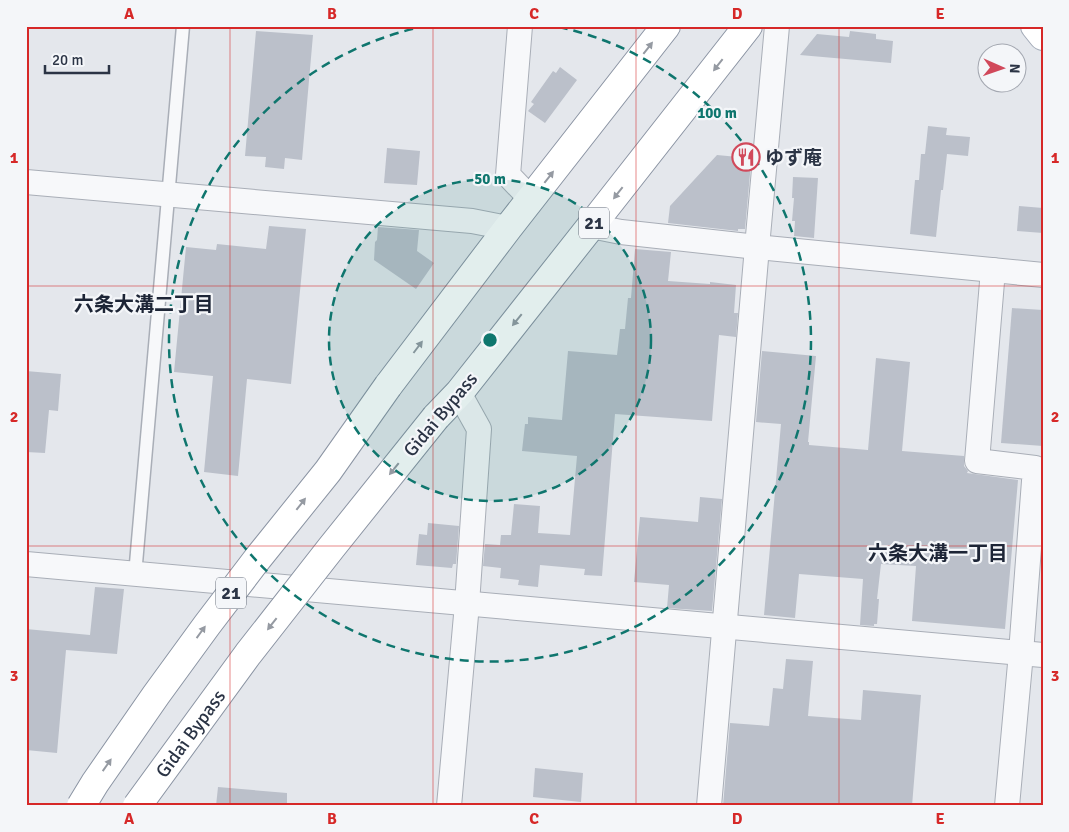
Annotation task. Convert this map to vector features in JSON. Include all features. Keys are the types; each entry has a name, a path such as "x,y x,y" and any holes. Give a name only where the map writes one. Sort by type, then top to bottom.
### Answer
{"main road":[{"name":"21","path":"80,806 150,703 207,625 328,471 388,386 508,228 666,26"},
{"name":"Gidai Bypass","path":"137,806 248,654 336,541 436,417 459,392 748,26"},
{"path":"1035,26 1043,36"}],"street":[{"path":"520,26 508,175 532,199"},
{"path":"709,806 778,26"},
{"path":"26,182 472,221 508,228"},
{"path":"591,226 620,232 757,247 1043,275"},
{"path":"993,270 977,462 1035,468 1032,654 1007,806"},
{"path":"449,806 467,604 479,429 459,392"},
{"path":"26,564 1032,654"}],"lane":[{"path":"134,575 183,26"}],"building":[{"path":"256,31 313,35 302,160 285,158 284,169 265,167 266,157 245,156"},
{"path":"850,31 876,34 876,39 893,41 891,63 800,55 817,34 849,37"},
{"path":"560,67 577,80 545,123 528,111 534,104 531,102 553,71 556,73"},
{"path":"928,126 947,128 946,135 970,137 968,156 947,154 936,237 910,234 915,180 919,180 921,154 925,154"},
{"path":"387,148 420,151 417,185 384,183"},
{"path":"717,155 738,157 738,162 751,163 745,229 738,229 738,231 668,223 670,206"},
{"path":"793,177 818,178 814,238 794,236 795,221 792,221"},
{"path":"1019,206 1043,208 1043,233 1017,231"},
{"path":"269,226 306,229 291,384 247,379 238,476 204,472 213,376 174,372 186,247 216,250 217,244 266,249"},
{"path":"378,227 419,230 417,251 434,263 416,289 374,260"},
{"path":"635,249 671,252 668,281 736,285 734,313 738,313 736,337 719,335 712,421 615,414 602,576 584,575 585,569 540,565 538,587 518,585 519,580 500,578 501,568 483,566 485,544 500,545 501,535 511,535 514,504 540,506 538,533 570,535 577,456 522,451 525,424 528,424 528,417 562,420 568,351 617,355 620,329 625,329 628,298 631,298"},
{"path":"1012,308 1043,310 1043,446 1001,443"},
{"path":"762,351 816,356 809,445 868,450 876,358 910,362 902,451 964,456 964,466 968,471 967,473 1018,480 1005,629 912,621 916,566 881,564 877,599 879,599 877,624 874,624 874,626 860,625 863,579 799,574 795,618 764,615 781,424 756,422"},
{"path":"26,371 61,374 58,411 49,410 45,453 26,452"},
{"path":"700,497 722,499 712,611 667,608 669,585 634,582 640,517 698,522"},
{"path":"428,523 459,526 456,564 453,564 452,568 416,565 419,534 427,535"},
{"path":"95,587 124,589 117,654 66,650 57,753 26,750 26,629 90,635"},
{"path":"786,659 813,661 808,716 861,720 863,690 921,695 912,806 723,806 730,723 769,726 773,688 783,689"},
{"path":"535,768 583,773 581,802 533,797"},
{"path":"218,787 287,793 287,806 216,806"}],"place":[{"name":"ゆず庵","path":"746,157"}],"district":[{"name":"六条大溝二丁目","path":"144,304"},
{"name":"六条大溝一丁目","path":"938,553"}]}
